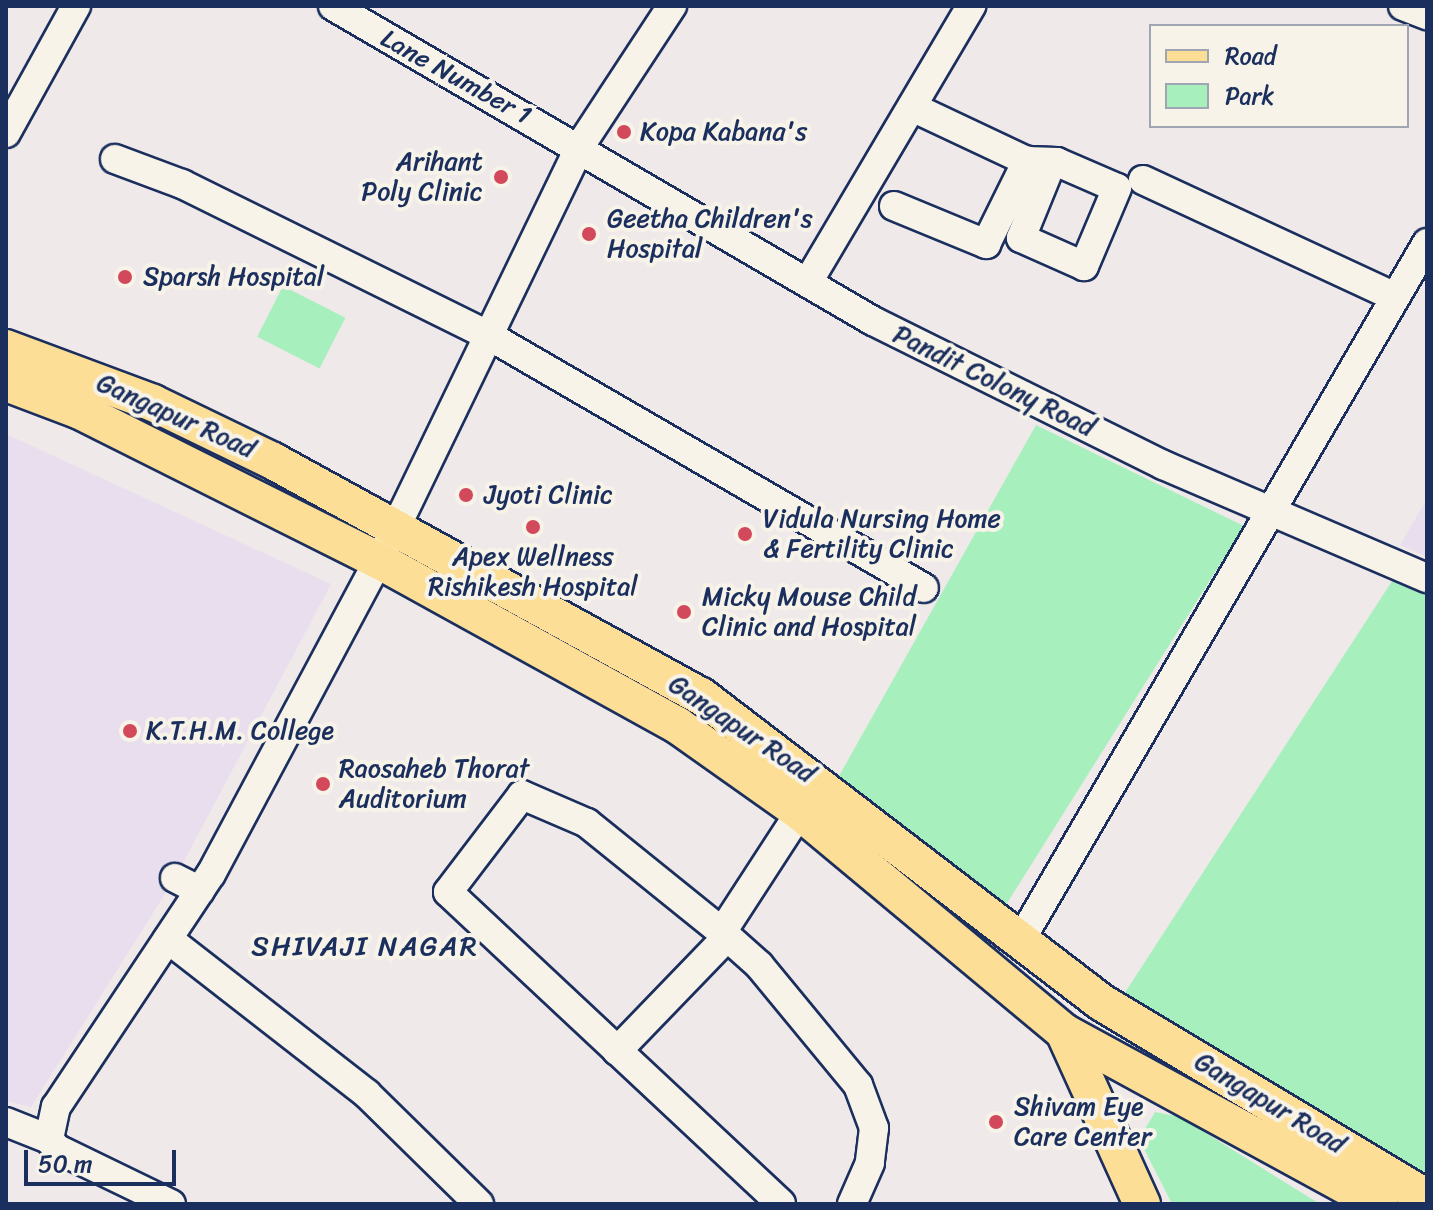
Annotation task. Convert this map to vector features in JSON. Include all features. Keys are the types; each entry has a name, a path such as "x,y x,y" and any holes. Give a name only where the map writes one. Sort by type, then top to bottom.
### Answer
{"main road":[{"name":"Gangapur Road","path":"6,348 153,403 396,527 701,696 1101,1002 1427,1198"},
{"name":"Gangapur Road","path":"6,383 80,411 378,560 677,725 800,812 1064,1032 1380,1204"},
{"path":"1064,1032 1142,1204"}],"street":[{"path":"6,133 76,6"},
{"name":"Lane Number 1","path":"333,6 580,146"},
{"path":"49,1139 56,1107 200,891 396,527 486,334 580,146 672,6"},
{"path":"808,282 901,140 971,6"},
{"path":"1403,6 1427,15"},
{"path":"901,140 889,200 986,244 1039,162 917,110"},
{"name":"Pandit Colony Road","path":"580,146 808,282 1108,438 1427,578"},
{"path":"115,159 182,184 486,334 924,588"},
{"path":"1143,180 1395,297"},
{"path":"1020,941 1427,243"},
{"path":"781,1204 448,892 522,795 587,823 724,934 858,1085 874,1128 870,1163 852,1204"},
{"path":"617,1051 724,934 800,812"},
{"path":"175,878 200,891"},
{"path":"168,939 367,1094 479,1204"},
{"path":"6,1122 49,1139 171,1204"}],"shaded area":[{"name":"K.T.H.M. College","path":"6,434 331,584 175,878 31,1107 6,1101"},
{"path":"1427,499 1427,557 1400,545"}],"green space":[{"path":"283,286 345,318 319,369 257,337"},
{"path":"1036,425 1244,526 999,916 839,776"},
{"path":"1396,575 1427,590 1427,1177 1124,994"},
{"path":"1155,1112 1180,1117 1320,1204 1172,1204 1139,1139"}],"place":[{"name":"Kopa Kabana's","path":"624,132"},
{"name":"Arihant Poly Clinic","path":"501,177"},
{"name":"Geetha Children's Hospital","path":"589,234"},
{"name":"Sparsh Hospital","path":"125,277"},
{"name":"Jyoti Clinic","path":"466,495"},
{"name":"Apex Wellness Rishikesh Hospital","path":"533,527"},
{"name":"Vidula Nursing Home & Fertility Clinic","path":"745,534"},
{"name":"Micky Mouse Child Clinic and Hospital","path":"684,612"},
{"name":"K.T.H.M. College","path":"130,731"},
{"name":"Raosaheb Thorat Auditorium","path":"323,784"},
{"name":"Shivam Eye Care Center","path":"996,1122"}],"district":[{"name":"SHIVAJI NAGAR","path":"365,946"}]}
